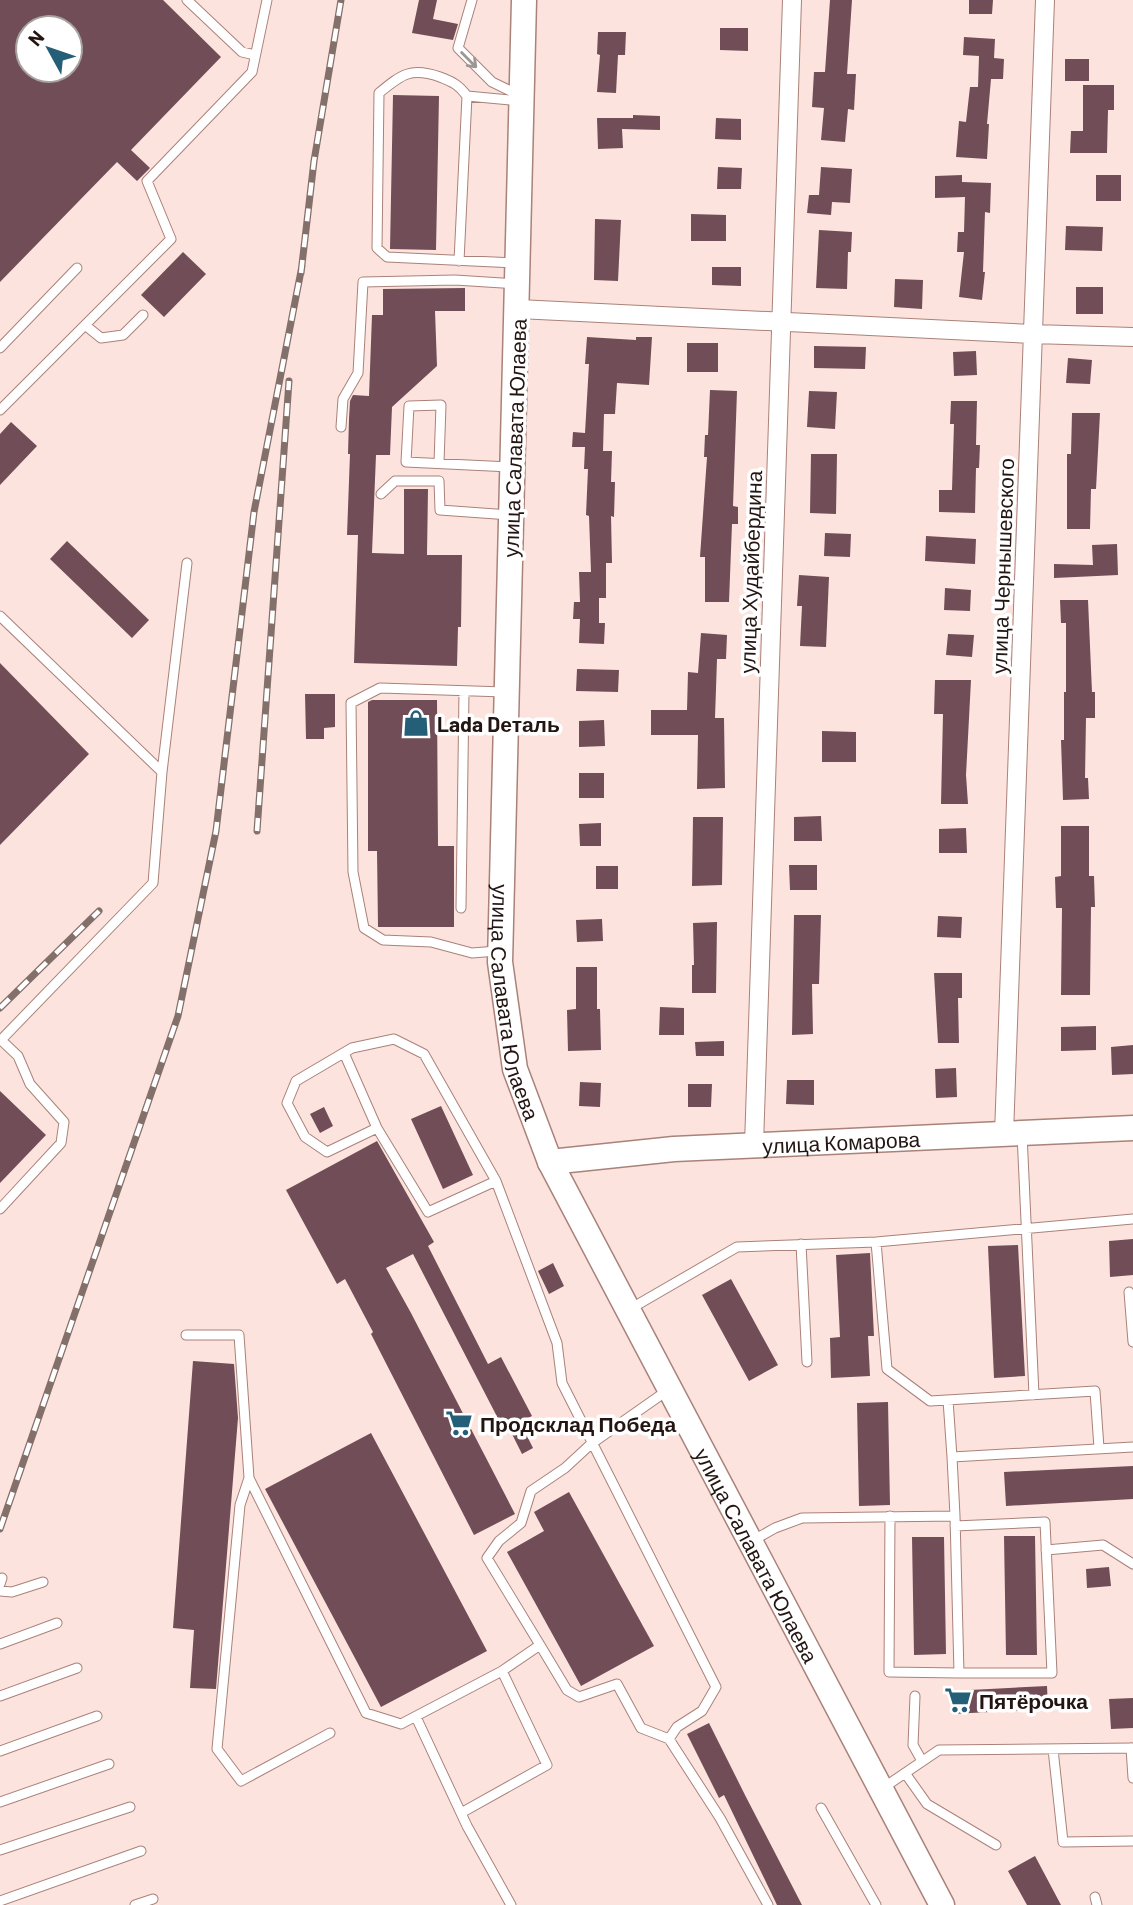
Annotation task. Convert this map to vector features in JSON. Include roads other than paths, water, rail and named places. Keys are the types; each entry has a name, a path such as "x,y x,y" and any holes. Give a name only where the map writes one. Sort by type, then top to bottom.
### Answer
{"street":[{"name":"улица Салавата Юлаева","path":"524,0 500,950 515,1069 550,1162 942,1905"},
{"name":"улица Худайбердина","path":"754,1145 792,0"},
{"name":"улица Чернышевского","path":"1013,1133 1033,334 1045,0"},
{"path":"517,309 1133,337"},
{"name":"улица Комарова","path":"550,1162 674,1149 1133,1128"}],"lane":[{"path":"187,0 242,52 256,55"},
{"path":"0,410 171,239 147,181 252,72 267,0"},
{"path":"472,0 458,48 492,82 523,99"},
{"path":"459,261 467,96 458,84 420,71 399,76 379,93 377,248 387,257 459,261 518,274"},
{"path":"467,96 523,99"},
{"path":"0,348 77,268"},
{"path":"341,427 344,399 358,373 363,282 455,281 518,274"},
{"path":"85,325 101,338 123,335 143,315"},
{"path":"439,463 441,405 409,406 406,461 513,468"},
{"path":"381,494 395,481 439,481 440,510 512,515"},
{"path":"0,1209 61,1143 64,1122 30,1084 18,1055 0,1040 153,883 162,772 187,563"},
{"path":"0,616 162,772"},
{"path":"500,950 472,953 431,942 383,940 364,928 353,872 351,703 380,688 507,692"},
{"path":"461,908 464,691"},
{"path":"377,1128 327,1152 305,1138 287,1103 296,1082 352,1048 394,1039 424,1054 496,1181 557,1343 562,1383 716,1687 702,1711 677,1727 669,1740"},
{"path":"344,1053 377,1128 428,1212 496,1181"},
{"path":"1013,1133 1027,1228 1034,1395"},
{"path":"628,1310 737,1247 876,1242 1133,1219"},
{"path":"876,1242 887,1369 930,1401 1095,1391 1100,1448"},
{"path":"801,1244 807,1362"},
{"path":"1129,1292 1133,1342"},
{"path":"186,1335 239,1335 249,1478 240,1505 216,1749 240,1781 330,1733"},
{"path":"670,1389 591,1444 565,1468 531,1491 521,1523 499,1541 487,1558 567,1690 579,1697 617,1684 641,1728 669,1740 720,1818 768,1905"},
{"path":"947,1400 953,1457 958,1673"},
{"path":"953,1457 1133,1447"},
{"path":"249,1478 366,1713 401,1724 502,1671 540,1645"},
{"path":"751,1542 775,1528 803,1518 890,1516 955,1521 1045,1522 1052,1673 889,1672 890,1516"},
{"path":"1046,1550 1103,1545 1133,1564"},
{"path":"0,1591 12,1592 43,1582"},
{"path":"0,1644 57,1623"},
{"path":"0,1696 77,1668"},
{"path":"461,1813 547,1765 502,1671"},
{"path":"915,1696 913,1745 922,1761"},
{"path":"0,1751 97,1716"},
{"path":"416,1717 461,1813 511,1905"},
{"path":"881,1789 939,1750 1132,1748 1133,1778"},
{"path":"1053,1749 1063,1842 1133,1842"},
{"path":"0,1802 109,1764"},
{"path":"905,1773 927,1804 996,1844"},
{"path":"0,1850 130,1807"},
{"path":"821,1808 876,1905"},
{"path":"0,1901 141,1851"},
{"path":"135,1905 153,1899"}],"railway":[{"path":"301,273 314,161 341,0"},
{"path":"0,1529 178,1016 216,831 254,512 302,266"},
{"path":"257,831 289,381"},
{"path":"0,1008 99,911"}],"place":[{"name":"Lada Dеталь","path":"416,723"},
{"name":"Продсклад Победа","path":"459,1423"},
{"name":"Пятёрочка","path":"958,1700"}]}
